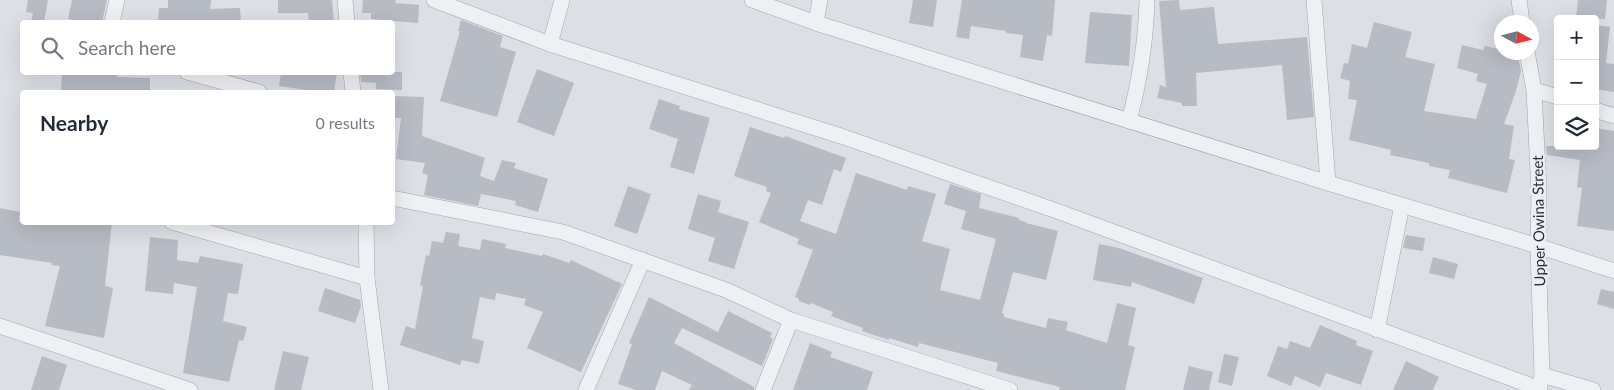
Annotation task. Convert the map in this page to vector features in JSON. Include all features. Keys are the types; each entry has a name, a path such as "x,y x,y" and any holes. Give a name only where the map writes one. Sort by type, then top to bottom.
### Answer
{"street":[{"path":"112,20 117,0"},
{"path":"345,0 347,20"},
{"path":"434,0 550,44 841,136 1054,210 1377,330 1540,385 1593,390"},
{"path":"550,44 562,0"},
{"path":"752,0 816,23 1614,271"},
{"path":"816,23 820,0"},
{"path":"1129,121 1140,81 1147,0"},
{"path":"1314,0 1328,183"},
{"path":"1519,0 1521,15"},
{"name":"Upper Owina Street","path":"1529,60 1534,90 1540,192 1538,246 1540,385"},
{"path":"198,75 252,90"},
{"path":"351,75 353,90"},
{"path":"1534,90 1554,96"},
{"path":"1599,111 1614,116"},
{"path":"395,199 563,232 726,290 791,320 971,384 1010,390"},
{"path":"1377,330 1402,205"},
{"path":"182,225 367,278"},
{"path":"366,225 367,278 381,390"},
{"path":"586,390 643,260"},
{"path":"763,390 791,320"},
{"path":"0,326 190,390"}],"building":[{"path":"28,0 48,0 44,20 31,20 33,13 26,12"},
{"path":"72,0 107,0 102,20 68,19"},
{"path":"168,0 211,0 210,9 240,8 241,20 158,20 159,8 168,8"},
{"path":"278,0 332,0 334,20 309,20 308,13 278,13"},
{"path":"363,0 396,0 395,3 419,5 418,23 371,19 371,13 362,13"},
{"path":"913,0 937,0 933,27 909,23"},
{"path":"962,0 1055,0 1052,36 1047,35 1043,61 1020,57 1023,35 971,26 969,39 956,37"},
{"path":"1179,0 1180,10 1214,7 1218,44 1307,37 1314,117 1287,120 1282,65 1196,73 1197,106 1182,106 1182,103 1157,98 1160,85 1166,87 1159,1"},
{"path":"1578,0 1607,0 1605,19 1599,19 1599,15 1576,15"},
{"path":"1090,12 1132,15 1129,66 1085,63"},
{"path":"461,20 503,36 500,47 516,52 497,117 440,101 460,31 458,31"},
{"path":"1374,22 1412,32 1405,57 1435,64 1424,111 1476,119 1487,84 1476,81 1478,74 1457,68 1462,45 1483,50 1485,46 1494,48 1494,60 1519,60 1521,71 1504,124 1514,126 1509,159 1515,160 1507,193 1448,178 1450,170 1429,166 1429,163 1390,155 1391,150 1349,140 1357,100 1348,99 1350,81 1340,78 1344,63 1348,64 1352,44 1367,48"},
{"path":"1599,26 1610,27 1606,63 1614,64 1614,92 1599,90"},
{"path":"537,69 574,83 554,136 517,122"},
{"path":"395,72 402,72 402,90 376,89 376,83 361,82 360,75 395,75"},
{"path":"62,75 117,75 117,77 150,78 150,90 61,90"},
{"path":"281,75 337,75 334,90 306,90 279,86"},
{"path":"395,96 424,97 422,136 485,158 480,176 494,181 502,160 516,163 514,168 548,179 538,212 515,205 516,201 481,194 478,206 424,195 428,175 422,173 425,163 396,159 401,118 395,118"},
{"path":"659,99 680,106 679,109 710,118 694,174 670,167 678,139 649,129"},
{"path":"750,127 784,138 785,136 846,158 841,172 834,169 822,205 808,200 800,221 836,234 856,173 907,190 908,186 936,194 922,241 950,249 940,290 980,300 996,239 961,229 966,211 944,204 950,184 981,194 979,208 1019,218 1019,220 1026,223 1058,231 1046,280 1013,272 1002,313 1004,317 1046,328 1048,318 1068,322 1066,330 1107,343 1117,303 1136,308 1128,345 1135,347 1125,390 1059,390 1060,387 996,371 998,363 919,343 918,347 862,331 863,328 831,316 833,312 811,303 810,305 799,301 795,297 813,250 797,244 799,239 759,222 771,193 766,191 767,187 734,176"},
{"path":"1599,129 1614,131 1614,231 1577,226 1582,188 1577,187 1580,160 1547,155 1546,146 1554,146 1554,150 1599,150"},
{"path":"628,186 651,194 637,234 614,226"},
{"path":"698,194 721,201 718,212 749,222 734,269 708,261 715,238 688,229"},
{"path":"0,208 20,212 20,225 112,225 105,286 113,288 104,338 45,326 60,266 51,265 52,263 0,255"},
{"path":"446,232 460,234 458,246 480,250 482,239 506,244 505,248 542,256 543,254 569,263 571,260 622,284 581,372 527,348 543,312 524,305 526,299 496,293 495,300 480,297 472,338 484,341 479,364 462,360 460,365 400,345 406,326 415,329 423,286 420,285 426,255 429,256 432,241 443,243"},
{"path":"1406,235 1425,238 1423,251 1403,248"},
{"path":"150,237 178,240 177,260 198,263 200,256 243,264 238,294 228,293 223,321 247,327 243,341 239,340 229,382 183,373 197,287 174,283 173,294 145,291"},
{"path":"1099,244 1119,248 1203,278 1194,304 1132,282 1131,287 1093,280"},
{"path":"1433,257 1458,264 1454,279 1429,273"},
{"path":"325,288 360,300 361,306 355,323 318,311"},
{"path":"1601,289 1614,292 1614,309 1597,304"},
{"path":"649,297 718,332 728,311 772,333 770,337 773,339 762,366 682,328 674,343 754,387 754,390 689,390 692,385 662,371 655,390 636,390 618,384 632,344 629,343"},
{"path":"1320,325 1357,341 1356,345 1373,351 1361,385 1326,373 1320,387 1295,376 1291,386 1267,376 1278,346 1287,349 1290,341 1310,348"},
{"path":"810,343 832,352 830,357 873,372 867,390 793,390"},
{"path":"283,351 309,357 301,390 274,390"},
{"path":"1224,354 1239,357 1232,386 1218,382"},
{"path":"42,356 67,365 59,390 31,390"},
{"path":"1406,361 1439,377 1433,390 1393,390"},
{"path":"1189,366 1213,372 1209,390 1183,390"}]}
